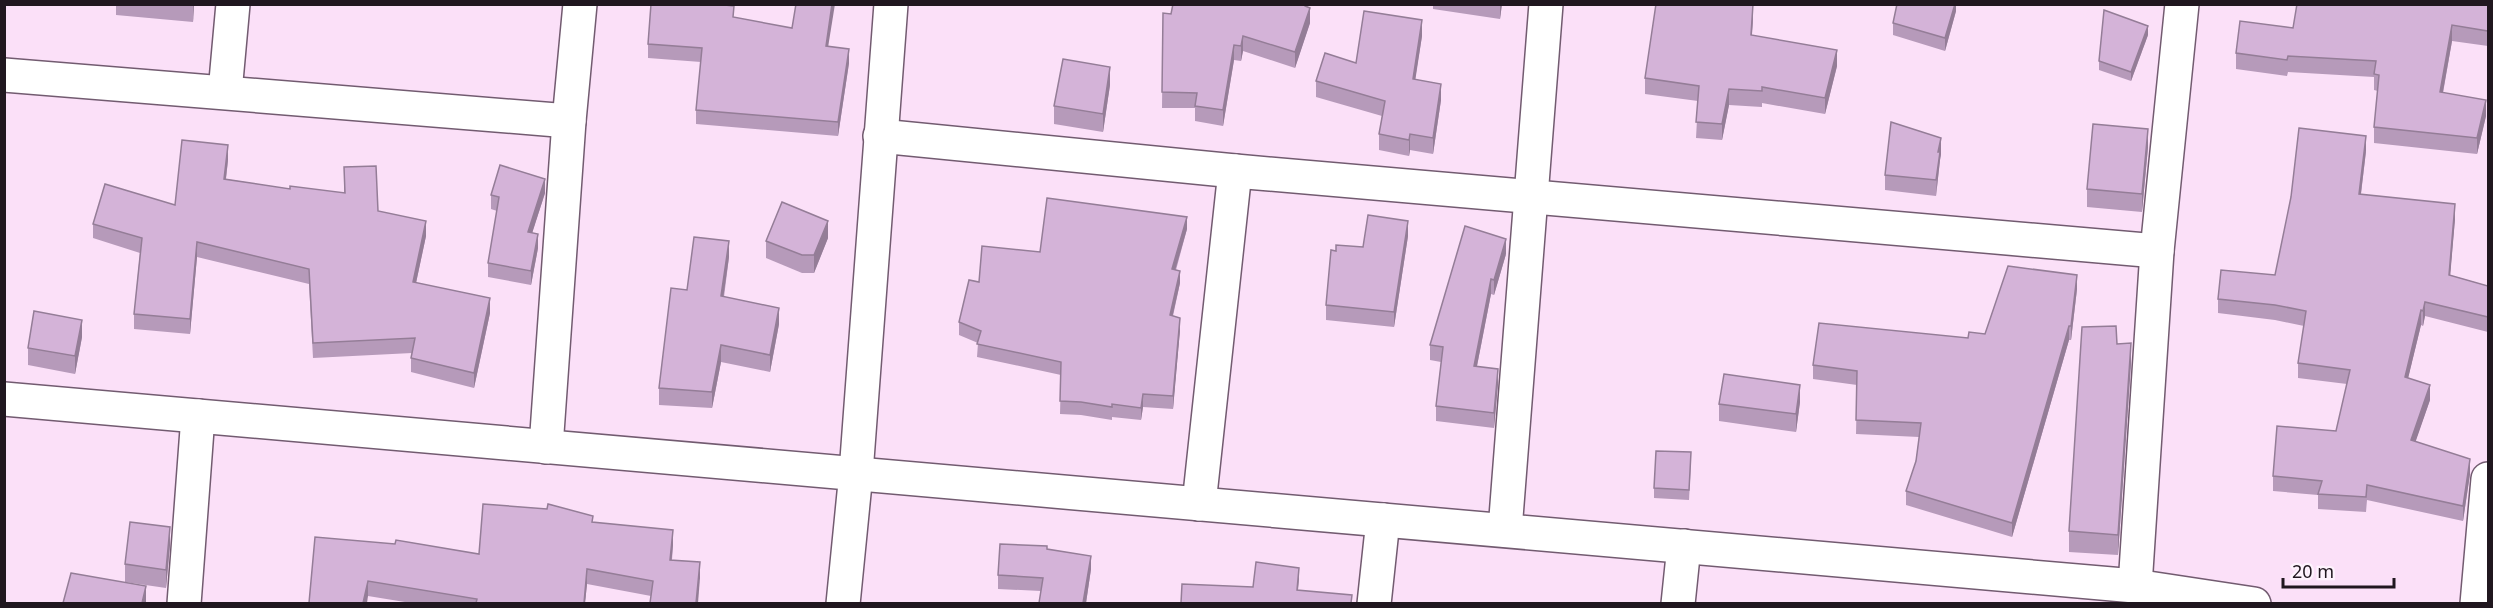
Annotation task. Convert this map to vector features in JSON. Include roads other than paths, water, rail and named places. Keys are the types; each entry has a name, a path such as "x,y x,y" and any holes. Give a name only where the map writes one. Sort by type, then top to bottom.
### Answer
{"street":[{"path":"225,92 233,4"},
{"path":"546,447 569,120 580,4"},
{"path":"843,603 856,474 891,4"},
{"path":"1505,530 1533,196 1546,4"},
{"path":"2135,586 2157,251 2182,4"},
{"path":"4,75 569,120"},
{"path":"880,136 1235,171 2157,251"},
{"path":"1199,504 1235,171"},
{"path":"4,399 1684,546 2015,589 2135,586 2254,603"},
{"path":"184,603 198,416"},
{"path":"2477,603 2488,479"},
{"path":"1374,603 1383,520"},
{"path":"1678,603 1684,546"}]}
